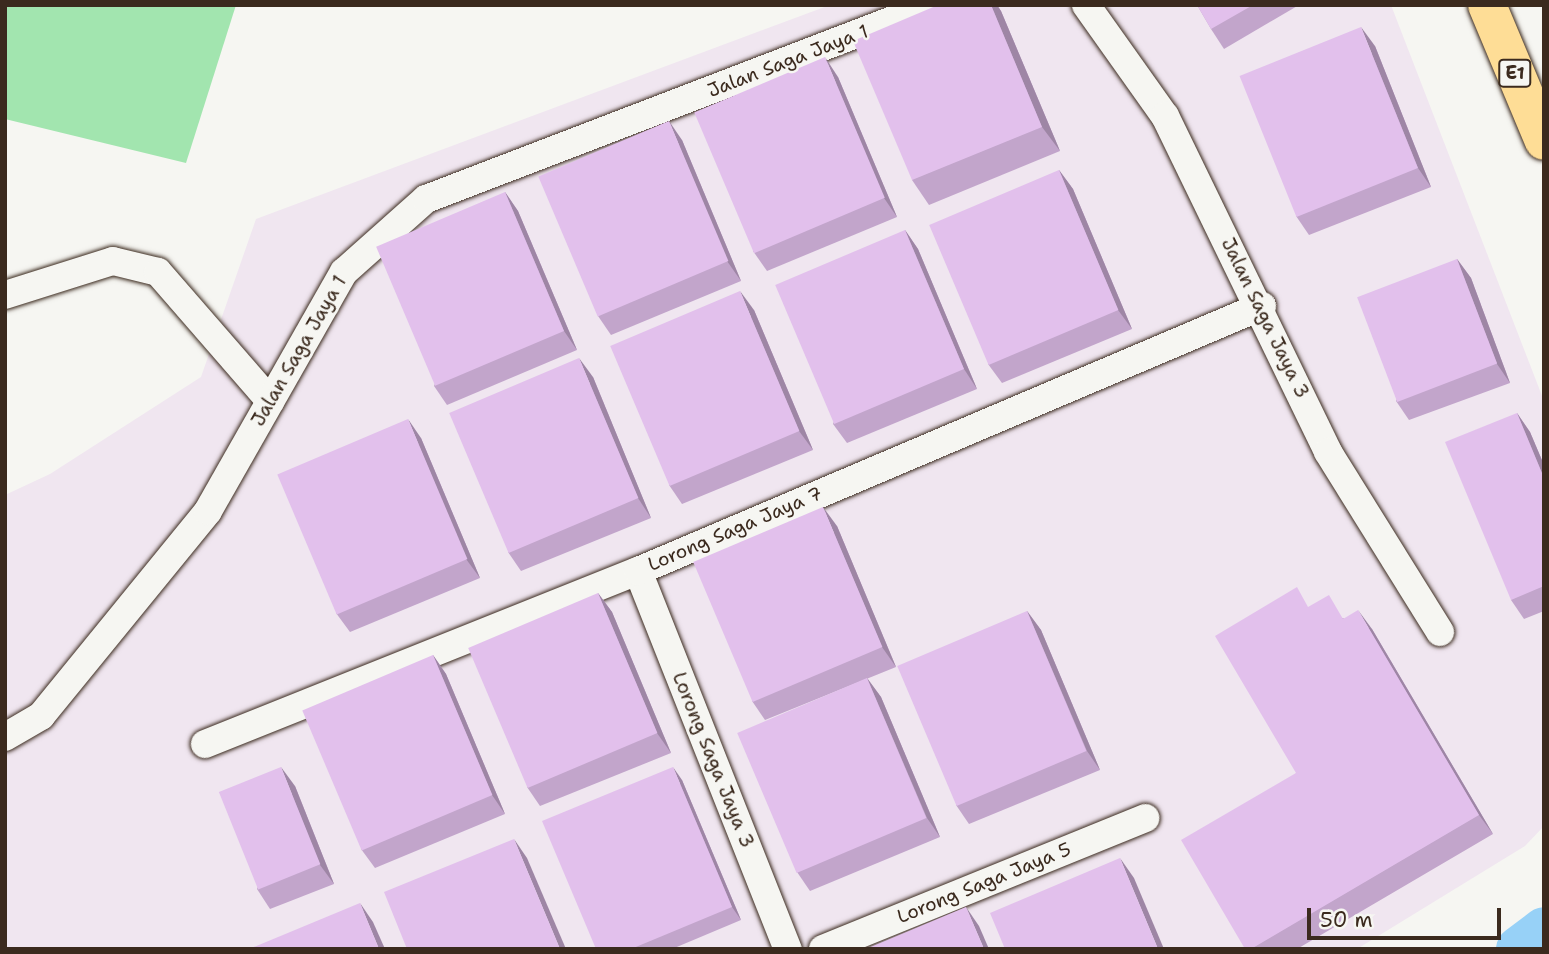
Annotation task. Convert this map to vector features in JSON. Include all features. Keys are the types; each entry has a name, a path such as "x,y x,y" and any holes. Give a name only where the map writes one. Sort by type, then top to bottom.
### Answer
{"highway":[{"name":"E1","path":"1487,5 1544,141"}],"street":[{"name":"Jalan Saga Jaya 1","path":"5,737 41,716 208,511 344,272 426,199 932,5"},
{"name":"Jalan Saga Jaya 3","path":"1087,5 1165,116 1262,306 1328,452 1440,632"},
{"path":"5,295 113,261 158,272 270,401"},
{"name":"Lorong Saga Jaya 7","path":"205,744 638,571 1262,306"},
{"name":"Lorong Saga Jaya 3","path":"638,571 788,949"},
{"name":"Lorong Saga Jaya 5","path":"823,949 1145,818"}],"shaded area":[{"path":"830,5 1391,5 1544,401 1544,826 1525,846 1357,949 5,949 5,495 50,474 201,377 256,219"}],"green space":[{"path":"5,5 236,5 186,163 5,119"}],"building":[{"path":"938,5 991,5 1042,127 912,180 853,41"},
{"path":"1197,5 1253,5 1211,29"},
{"path":"1361,27 1418,168 1296,217 1240,76"},
{"path":"825,57 885,198 754,253 694,112"},
{"path":"669,121 728,261 598,316 538,176"},
{"path":"1059,170 1118,310 989,365 929,225"},
{"path":"505,192 564,331 435,386 376,247"},
{"path":"905,230 964,369 834,424 775,285"},
{"path":"1457,259 1497,364 1397,402 1357,297"},
{"path":"740,291 799,431 670,486 610,346"},
{"path":"579,358 638,498 509,553 449,413"},
{"path":"1517,413 1544,478 1544,586 1511,600 1445,442"},
{"path":"408,419 467,559 337,614 277,474"},
{"path":"823,507 882,647 753,702 693,562"},
{"path":"1297,587 1308,607 1329,595 1343,619 1358,610 1479,815 1251,949 1245,949 1181,840 1296,773 1215,636"},
{"path":"598,593 657,733 528,788 468,648"},
{"path":"1027,611 1086,751 957,806 897,666"},
{"path":"433,655 492,795 362,850 302,710"},
{"path":"867,678 926,818 797,873 737,733"},
{"path":"281,767 320,864 258,889 219,792"},
{"path":"673,767 732,907 631,949 596,949 542,821"},
{"path":"514,839 560,949 407,949 384,892"},
{"path":"1120,858 1158,949 1005,949 990,913"},
{"path":"360,903 379,949 249,949"},
{"path":"966,907 984,949 866,949"}],"waterway":[{"path":"1519,949 1544,930"}]}
